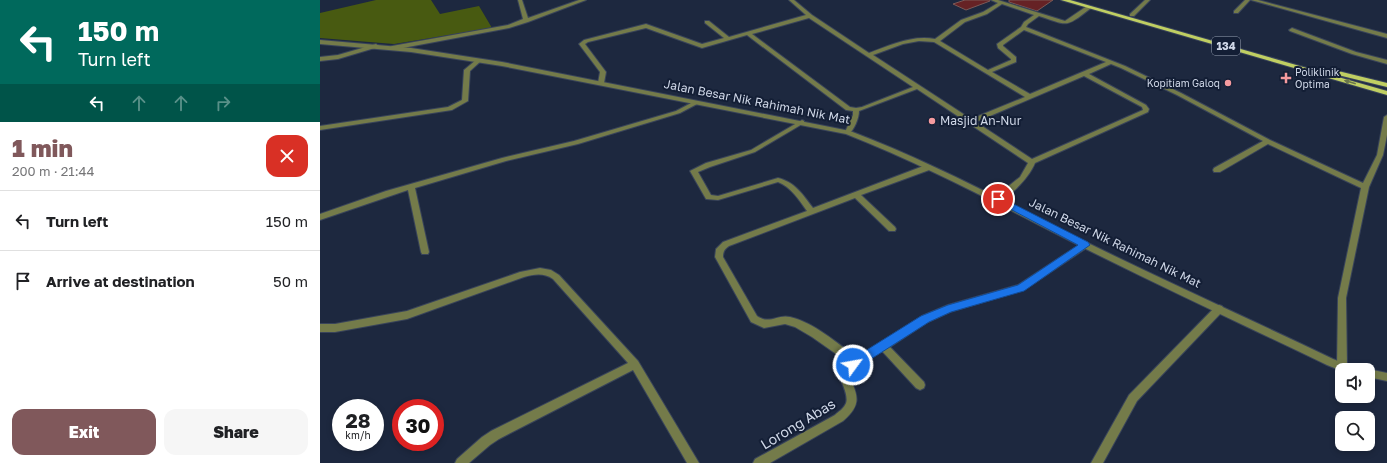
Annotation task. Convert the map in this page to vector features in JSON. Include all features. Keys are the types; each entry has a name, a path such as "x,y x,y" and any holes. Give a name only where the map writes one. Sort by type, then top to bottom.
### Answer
{"main road":[{"name":"134","path":"1064,0 1387,93"},
{"name":"134","path":"1079,0 1387,85"}],"street":[{"path":"520,0 526,21"},
{"path":"392,48 497,29 526,21 584,0"},
{"path":"791,0 810,16 1032,162"},
{"path":"993,0 1037,15 1067,23 1089,7"},
{"path":"1132,15 1148,0"},
{"path":"1236,12 1248,0"},
{"path":"1253,0 1387,36"},
{"path":"936,41 963,21 985,13 1001,3"},
{"path":"988,72 1014,62 1014,58 1000,47 1000,44 1024,28 1026,23 1037,15"},
{"path":"601,83 602,72 582,44 586,41 646,26 698,45 707,45 810,16"},
{"path":"707,22 728,39"},
{"path":"1024,28 1123,67 1365,187"},
{"path":"1292,30 1354,53 1387,62"},
{"path":"749,34 848,109 856,110 918,87"},
{"path":"868,54 912,40 928,39 936,41 1030,97"},
{"name":"Jalan Besar Nik Rahimah Nik Mat","path":"320,42 376,46 478,61 601,83 695,103 802,122 848,132 882,144 998,199 1085,245 1335,364"},
{"path":"320,60 338,57 376,46"},
{"path":"320,128 450,109 465,101 467,70 478,61"},
{"path":"970,122 1110,63"},
{"path":"998,199 1024,177 1030,169 1032,162 1146,111 1144,106 1084,74"},
{"path":"320,217 411,187 504,159 576,143 678,112 695,103"},
{"path":"848,132 856,116 856,110"},
{"path":"1342,363 1342,298 1365,187 1380,155 1387,117"},
{"path":"802,122 753,151 694,171 709,197 718,198 778,180 788,184 811,211"},
{"path":"1218,170 1268,140"},
{"path":"857,363 806,329 789,320 765,324 759,323 754,319 719,257 718,252 726,244 929,167"},
{"path":"411,187 425,252"},
{"path":"855,194 892,229"},
{"name":"Lorong Abas","path":"759,463 839,418 847,411 852,405 853,399 844,376 846,369 925,319 948,309 1021,288 1085,245"},
{"path":"320,328 335,328 407,315 523,274 539,271 546,272 556,277 635,364 693,463"},
{"path":"1097,463 1133,398 1219,308"},
{"path":"883,346 920,385"},
{"path":"461,463 495,435 635,364"},
{"path":"1375,374 1387,377"}],"green space":[{"path":"376,0 431,0 440,14 479,6 492,28 394,44 320,38 320,13"}],"building":[{"path":"965,0 990,1 966,10 953,4"},
{"path":"1009,0 1053,0 1037,11 1009,2"}],"place":[{"name":"Poliklinik Optima","path":"1286,78"},
{"name":"Kopitiam Galoq","path":"1228,83"},
{"name":"Masjid An-Nur","path":"932,121"}],"route":[{"path":"853,365 925,319 948,309 1009,293 1021,288 1085,245 998,199"}]}
